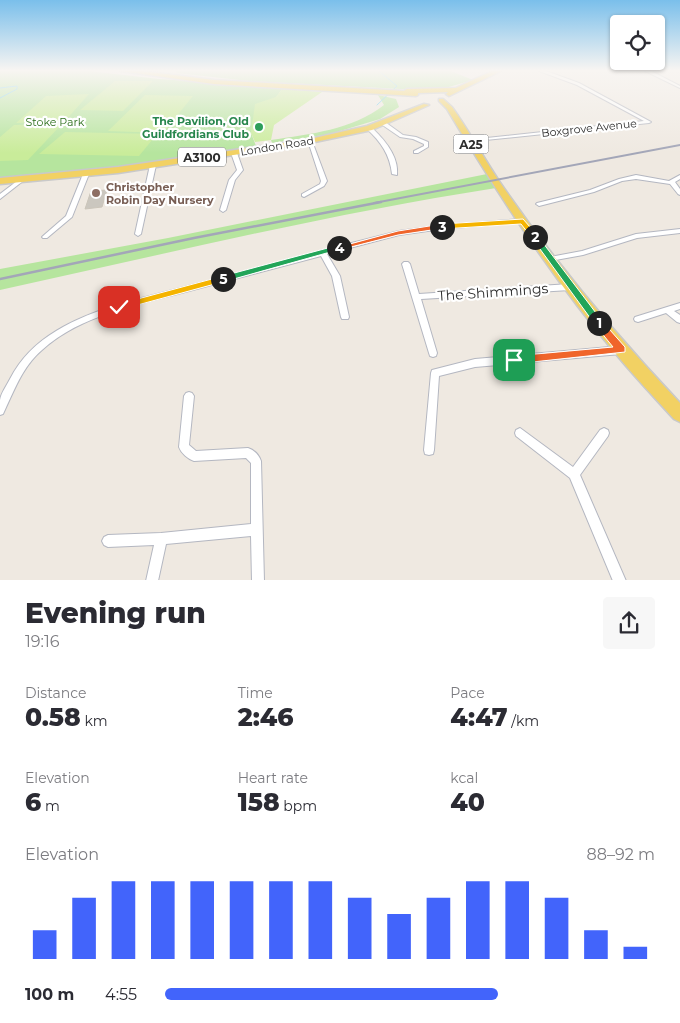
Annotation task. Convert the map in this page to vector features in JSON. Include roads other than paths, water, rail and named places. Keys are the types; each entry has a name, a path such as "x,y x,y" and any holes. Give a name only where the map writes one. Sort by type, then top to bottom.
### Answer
{"main road":[{"path":"404,98 416,104 429,105 450,111"},
{"name":"London Road","path":"0,181 86,174 310,141 369,128 402,114 439,103 444,98"},
{"path":"402,114 408,107 410,100"},
{"name":"A25","path":"441,100 450,111 493,180 570,287 621,350 680,414"}],"street":[{"name":"Boxgrove Avenue","path":"468,141 650,122 605,98"},
{"path":"383,123 402,136 426,143 426,147 416,152"},
{"path":"369,128 388,149 395,166 395,174"},
{"path":"304,195 322,186 324,181 310,141"},
{"path":"223,210 232,180 240,170 234,152"},
{"path":"138,234 153,165"},
{"path":"45,237 69,217 86,174"},
{"path":"672,183 672,180 680,177"},
{"path":"540,204 592,191 621,180 636,178 672,183 680,193"},
{"path":"0,197 21,180"},
{"path":"0,411 20,368 28,358 56,335 80,320 119,307 398,233 425,228 523,221"},
{"path":"550,259 583,253 636,236 680,231"},
{"path":"322,252 336,276 345,317"},
{"name":"The Shimmings","path":"406,264 433,353"},
{"name":"The Shimmings","path":"416,297 570,287"},
{"path":"638,319 680,306"},
{"path":"668,310 680,320"},
{"path":"429,450 435,373 475,363 621,350"},
{"path":"189,396 184,447 194,456 248,453 256,461 258,580"},
{"path":"520,433 574,474 620,580"},
{"path":"574,474 604,433"},
{"path":"108,541 161,539 258,529"},
{"path":"152,580 161,539"}],"waterway":[{"path":"377,105 384,98"}],"railway":[{"path":"374,203 680,145"},
{"path":"0,279 194,238 381,202"}],"place":[{"name":"The Pavilion, Old Guildfordians Club","path":"259,127"},
{"name":"Christopher Robin Day Nursery","path":"96,193"}],"park label":[{"name":"Stoke Park","path":"55,122"}]}
